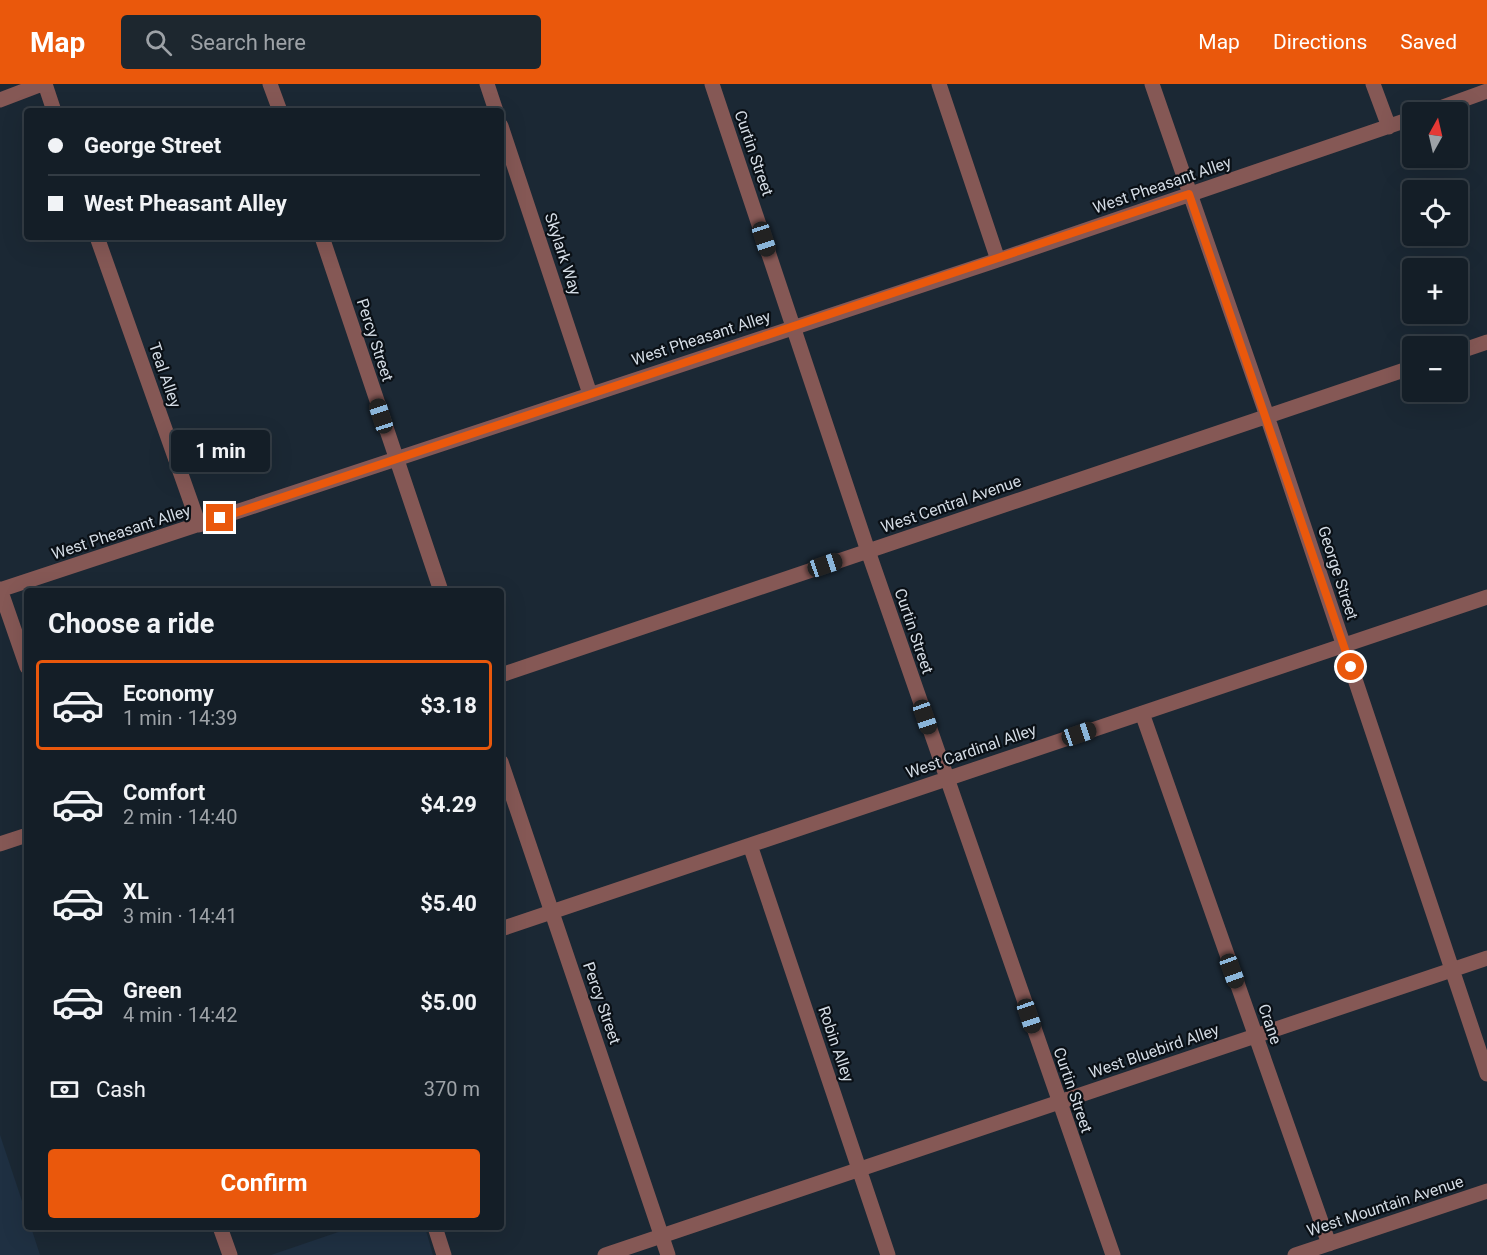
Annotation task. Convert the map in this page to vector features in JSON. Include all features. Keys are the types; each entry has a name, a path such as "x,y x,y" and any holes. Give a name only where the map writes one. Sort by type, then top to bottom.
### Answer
{"street":[{"path":"0,100 44,84 53,108"},
{"path":"270,84 279,108"},
{"path":"487,84 495,108"},
{"name":"Curtin Street","path":"712,84 946,779 1113,1255"},
{"path":"939,84 998,260"},
{"name":"George Street","path":"1152,84 1267,416 1487,1074"},
{"path":"1373,84 1389,127"},
{"path":"1457,102 1487,91"},
{"name":"West Pheasant Alley","path":"0,590 998,260 1402,122"},
{"name":"Skylark Way","path":"504,135 590,394"},
{"name":"Teal Alley","path":"98,240 199,525"},
{"name":"Percy Street","path":"323,240 395,460 440,588"},
{"path":"1468,349 1487,342"},
{"name":"West Central Avenue","path":"504,674 1402,371"},
{"path":"0,590 24,658"},
{"name":"West Cardinal Alley","path":"504,928 1487,597"},
{"name":"Crane","path":"1142,713 1329,1244"},
{"name":"Percy Street","path":"504,771 668,1255"},
{"path":"0,844 24,836"},
{"name":"Robin Alley","path":"750,845 888,1255"},
{"name":"West Bluebird Alley","path":"605,1255 1487,958"},
{"name":"West Mountain Avenue","path":"1295,1255 1487,1191"},
{"path":"221,1230 230,1255"},
{"path":"436,1230 444,1255"}],"shaded area":[{"path":"0,1135 24,1207 24,1230 32,1230 40,1255 0,1255"},
{"path":"344,1230 426,1230 433,1255 271,1255"}],"route":[{"path":"220,518 998,260 1189,194 1267,416 1351,667"}]}
